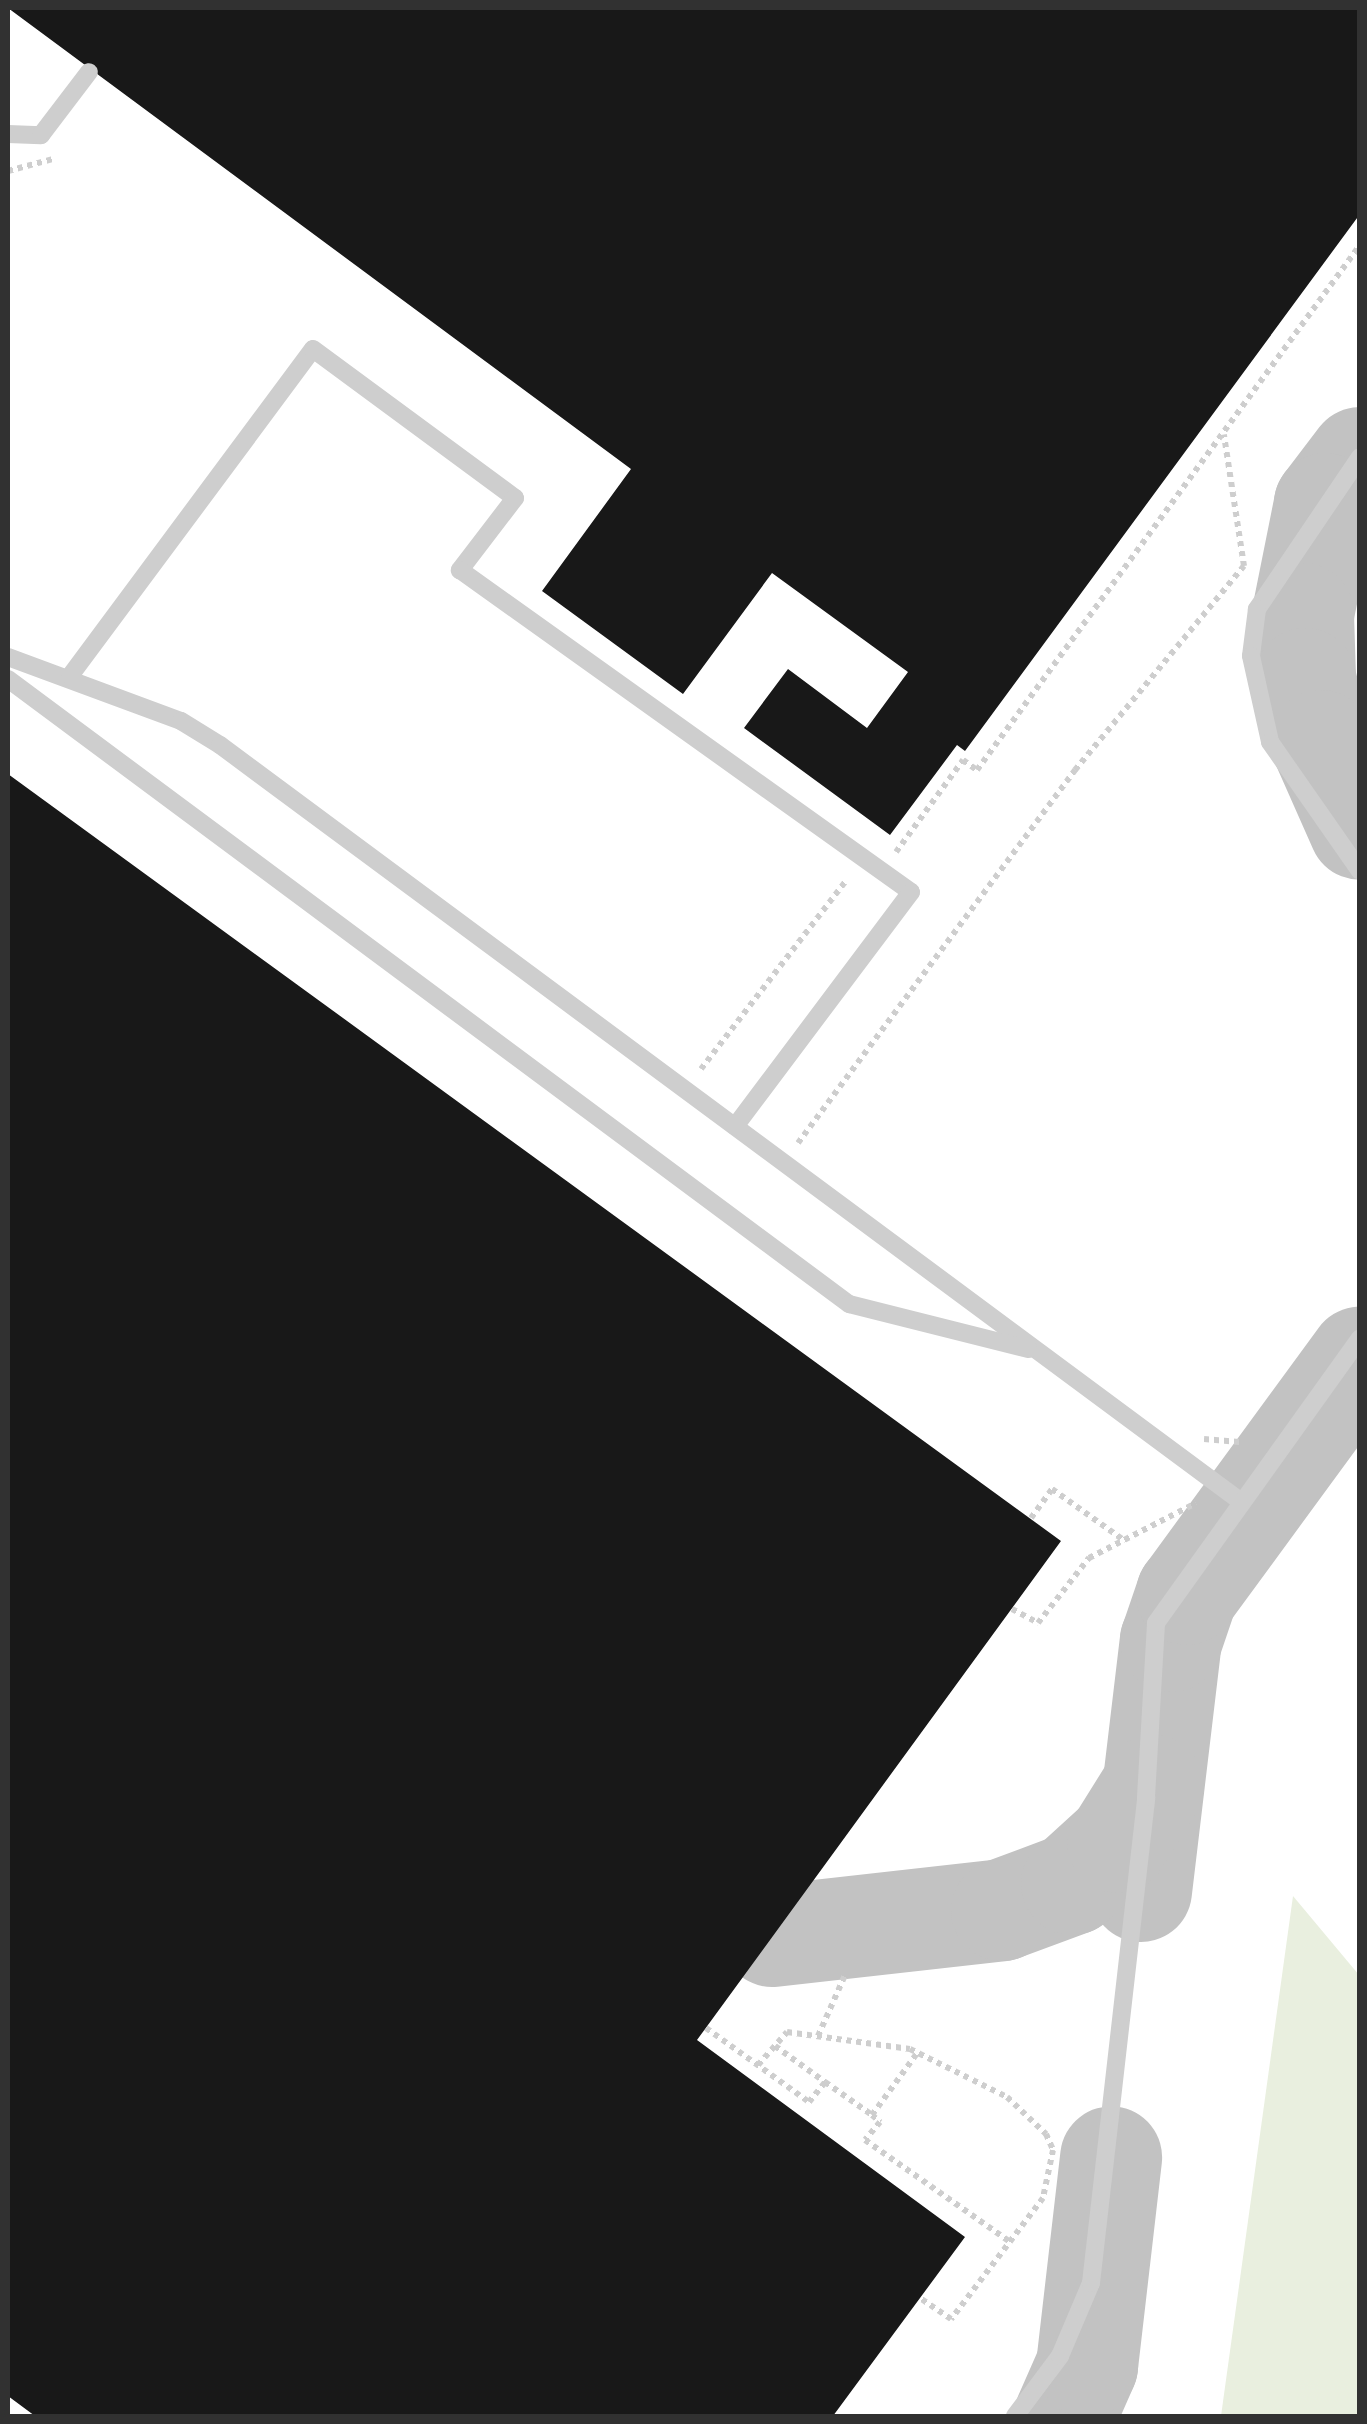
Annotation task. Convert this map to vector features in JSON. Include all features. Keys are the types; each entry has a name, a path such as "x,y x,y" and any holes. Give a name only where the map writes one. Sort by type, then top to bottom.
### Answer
{"lane":[{"path":"8,134 41,135 89,72"},
{"path":"70,676 313,349 515,498 460,570 911,892 735,1126"},
{"path":"1360,456 1256,609 1251,656 1270,742 1360,871"},
{"path":"8,657 70,676 220,744 1240,1501"},
{"path":"8,679 849,1304 1038,1351"},
{"path":"1015,2416 1060,2356 1091,2283 1146,1796 1156,1623 1360,1338"}],"path":[{"path":"697,1074 840,878 864,896 963,760 977,770 1360,245"},
{"path":"796,1147 1076,770 1244,566 1224,434"},
{"path":"1012,1609 1038,1623 1089,1558 1184,1516 1242,1442"},
{"path":"1031,1518 1052,1489 1126,1542"},
{"path":"818,2036 845,1975"},
{"path":"706,2028 809,2102 824,2082"},
{"path":"758,2065 787,2032 918,2052 1007,2097 1046,2134 1052,2162 1043,2198 951,2320 920,2298"},
{"path":"774,2046 880,2122 866,2140 1010,2242"},
{"path":"872,2116 918,2052"}],"green space":[{"path":"1293,1896 1359,1975 1359,2416 1221,2416"}],"building":[{"path":"8,8 1360,8 1360,214 965,751 957,745 890,835 744,728 788,669 867,728 908,672 772,573 683,694 542,591 631,469"},
{"path":"8,774 1061,1541 697,2040 965,2237 833,2416 35,2416 8,2396"}],"taxiway":[{"path":"1360,458 1325,504 1303,614 1305,679 1321,741 1360,829"},
{"path":"1141,1891 1171,1641 1187,1594 1360,1358"},
{"path":"772,1936 1002,1910 1072,1884 1118,1842 1153,1786"},
{"path":"1065,2416 1087,2366 1111,2157"}]}
